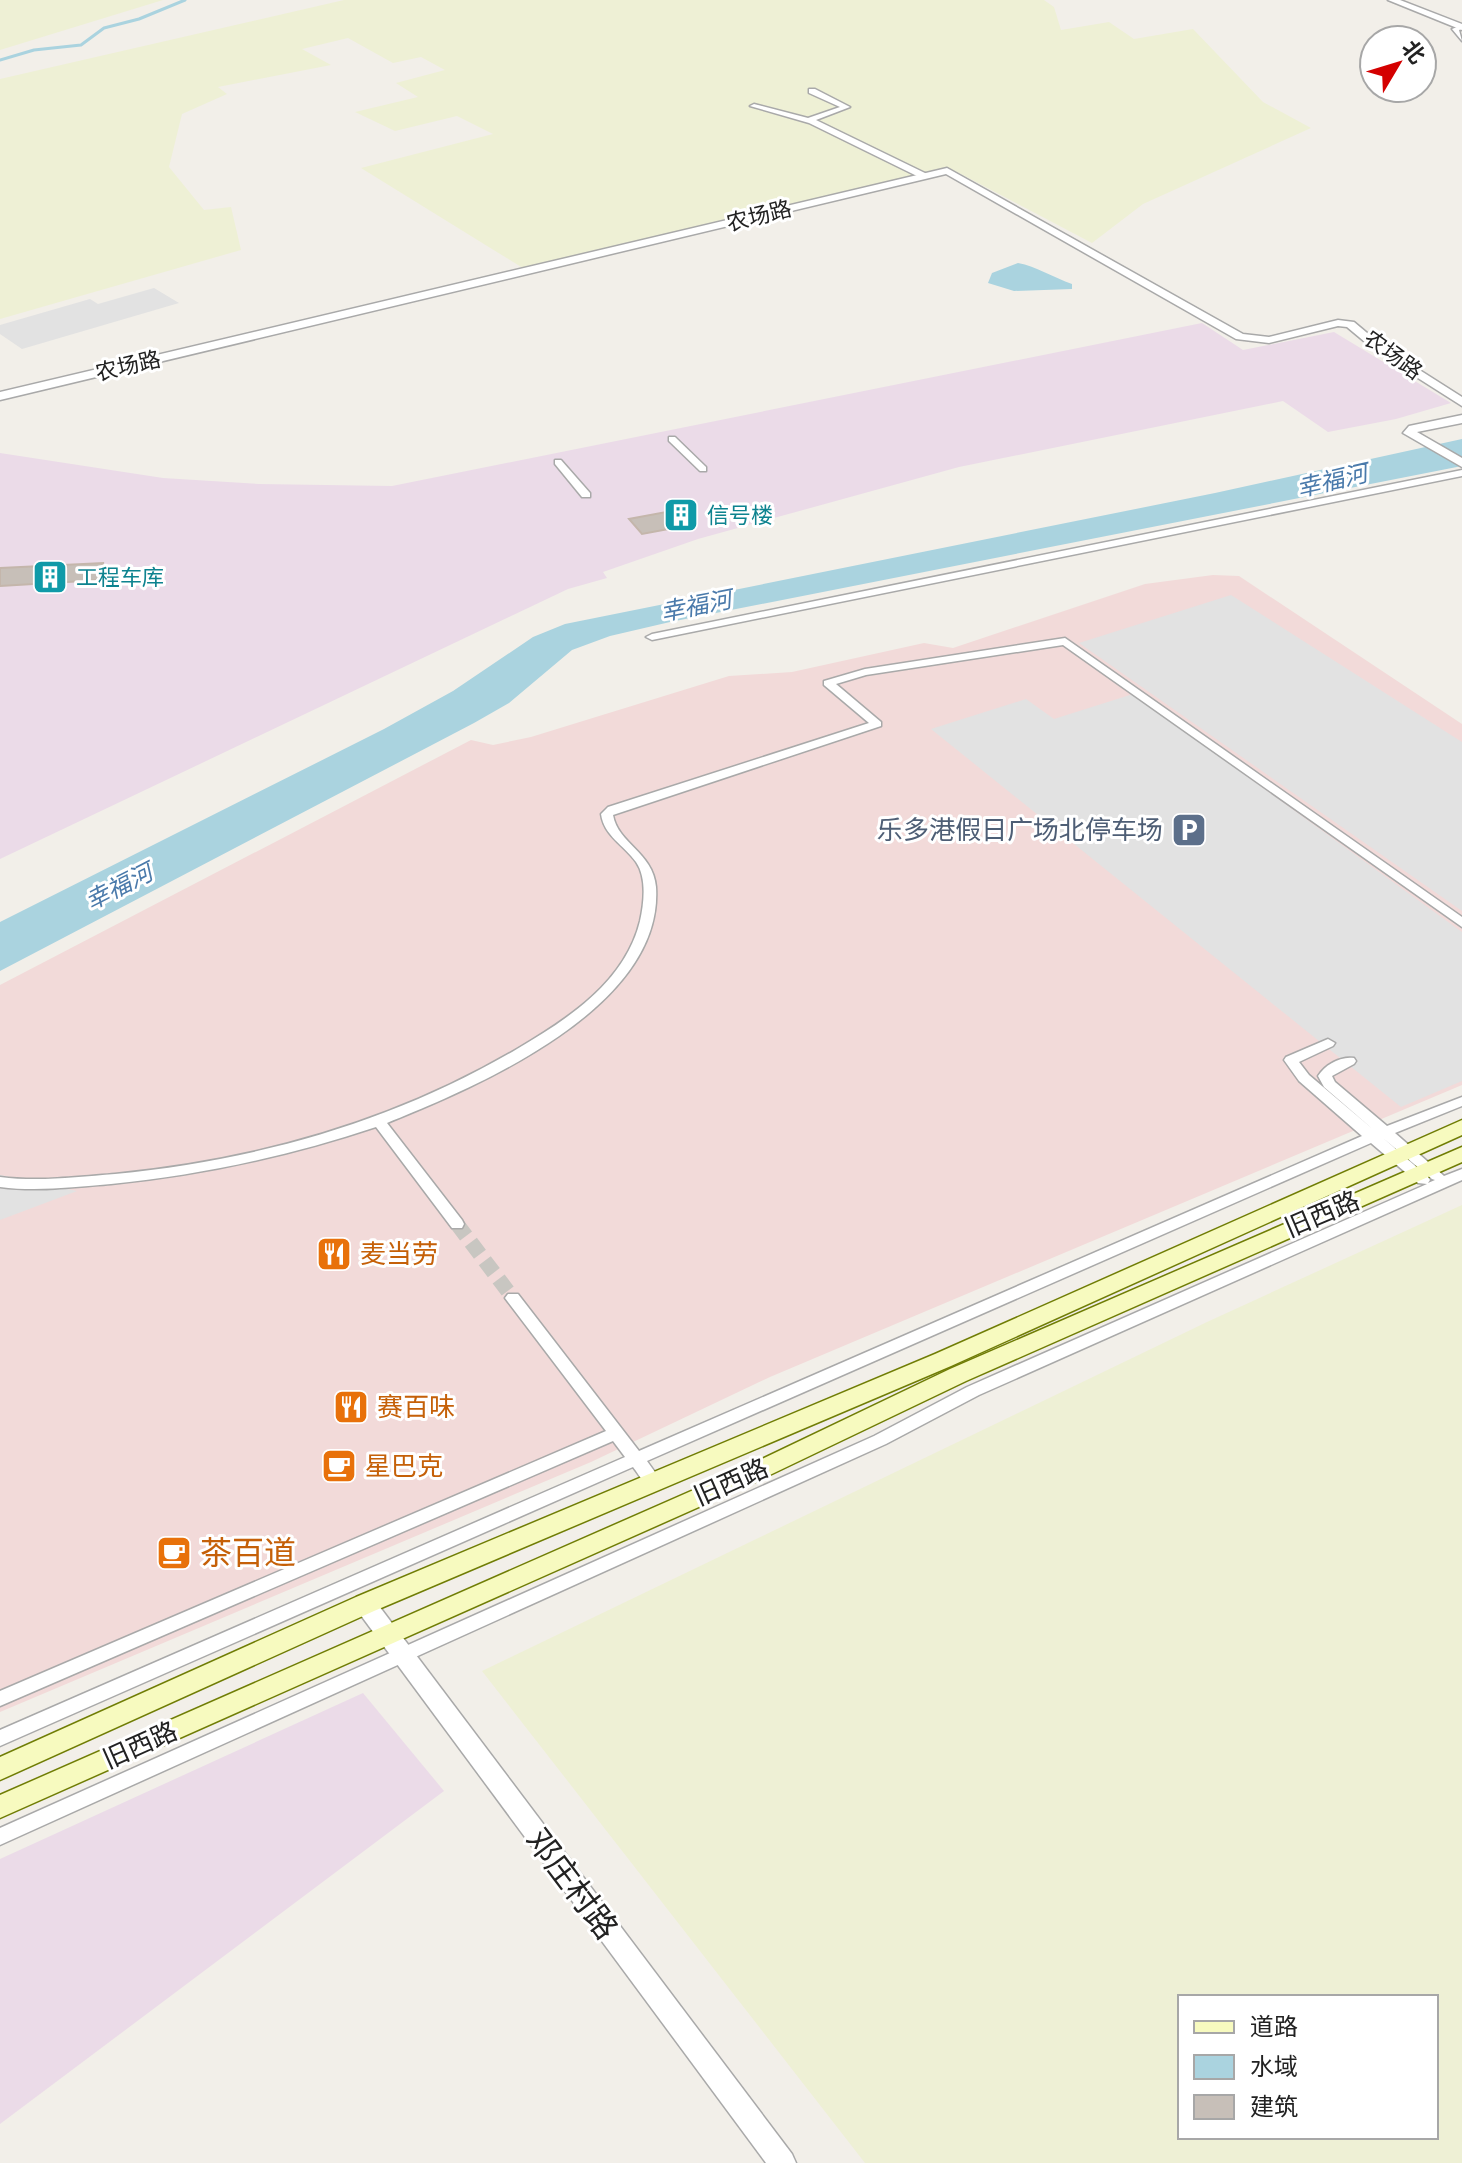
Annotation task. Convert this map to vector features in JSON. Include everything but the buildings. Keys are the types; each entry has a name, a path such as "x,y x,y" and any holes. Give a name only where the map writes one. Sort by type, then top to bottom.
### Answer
{"main road":[{"name":"旧西路","path":"0,1769 365,1604 943,1360 1390,1144 1462,1127"},
{"name":"旧西路","path":"0,1807 747,1476 987,1362 1301,1223 1430,1178 1462,1154"}],"street":[{"path":"1392,0 1462,27"},
{"path":"1462,27 1455,29 1462,39"},
{"path":"809,120 846,107 812,91"},
{"path":"754,106 809,120 924,176"},
{"name":"农场路","path":"0,396 947,171 1240,337 1269,340 1338,323 1350,324 1381,350 1462,402"},
{"path":"1462,419 1413,429 1409,433 1462,463"},
{"path":"672,439 703,469"},
{"path":"558,462 586,495"},
{"path":"652,637 1462,473"},
{"path":"0,1182 56,1183 174,1173 304,1146 379,1122 515,1057 586,1008 620,976 636,954 646,924 648,881 645,867 609,824 607,814 877,724 828,683 865,672 1065,641 1462,923"},
{"path":"1328,1043 1291,1060 1304,1078 1430,1178"},
{"path":"1349,1061 1329,1070 1325,1076 1329,1084 1390,1144"},
{"path":"0,1738 1335,1152 1390,1144 1462,1101"},
{"path":"379,1122 457,1224"},
{"path":"0,1837 880,1440 973,1391 1430,1178 1462,1174"},
{"path":"513,1298 654,1482"},
{"path":"0,1699 616,1433"},
{"name":"邓庄村路","path":"365,1604 782,2163"}],"shaded area":[{"path":"154,288 179,303 22,349 0,334 0,325 90,299 98,304"},
{"path":"1202,323 1243,350 1334,332 1451,403 1396,419 1328,432 1283,401 959,467 698,539 603,572 607,578 568,589 0,859 0,453 163,478 259,484 392,486"},
{"path":"1213,575 1239,576 1462,724 1462,1085 770,1377 591,1462 0,1712 0,985 471,740 493,745 531,737 729,676 792,672 924,643 953,648 1145,584"},
{"path":"1231,595 1462,742 1462,911 1079,643"},
{"name":"乐多港假日广场北停车场","path":"1133,694 1462,932 1462,1081 1401,1107 931,729 1026,699 1054,719"},
{"path":"0,1175 77,1191 0,1220"},
{"path":"363,1693 444,1791 0,2124 0,1859"}],"green space":[{"path":"0,0 163,0 0,50"},
{"path":"344,0 1044,0 1054,7 1061,30 1109,22 1134,39 1193,29 1263,102 1311,128 1143,204 1092,243 955,171 526,270 361,168 493,134 457,116 395,131 355,112 418,97 396,83 445,70 421,57 393,63 348,38 302,49 331,65 218,87 227,94 182,114 169,167 204,210 231,207 241,250 0,319 0,79"},
{"path":"1462,1205 1462,2163 865,2163 482,1671 1207,1322"}],"water":[{"path":"1018,263 1072,284 1072,289 1014,291 988,283 992,273"},
{"name":"幸福河","path":"1462,439 1462,466 610,636 572,650 509,703 474,723 0,971 0,922 384,729 453,691 533,637 565,624 1215,493"}],"waterway":[{"path":"0,60 34,50 81,45 104,28 139,19 185,0"}],"tunnel":[{"path":"457,1224 513,1298"}],"place":[{"name":"信号楼","path":"681,515"},
{"name":"工程车库","path":"50,577"},
{"name":"乐多港假日广场北停车场","path":"1189,830"},
{"name":"麦当劳","path":"334,1254"},
{"name":"赛百味","path":"351,1407"},
{"name":"星巴克","path":"339,1466"},
{"name":"茶百道","path":"174,1553"}]}
